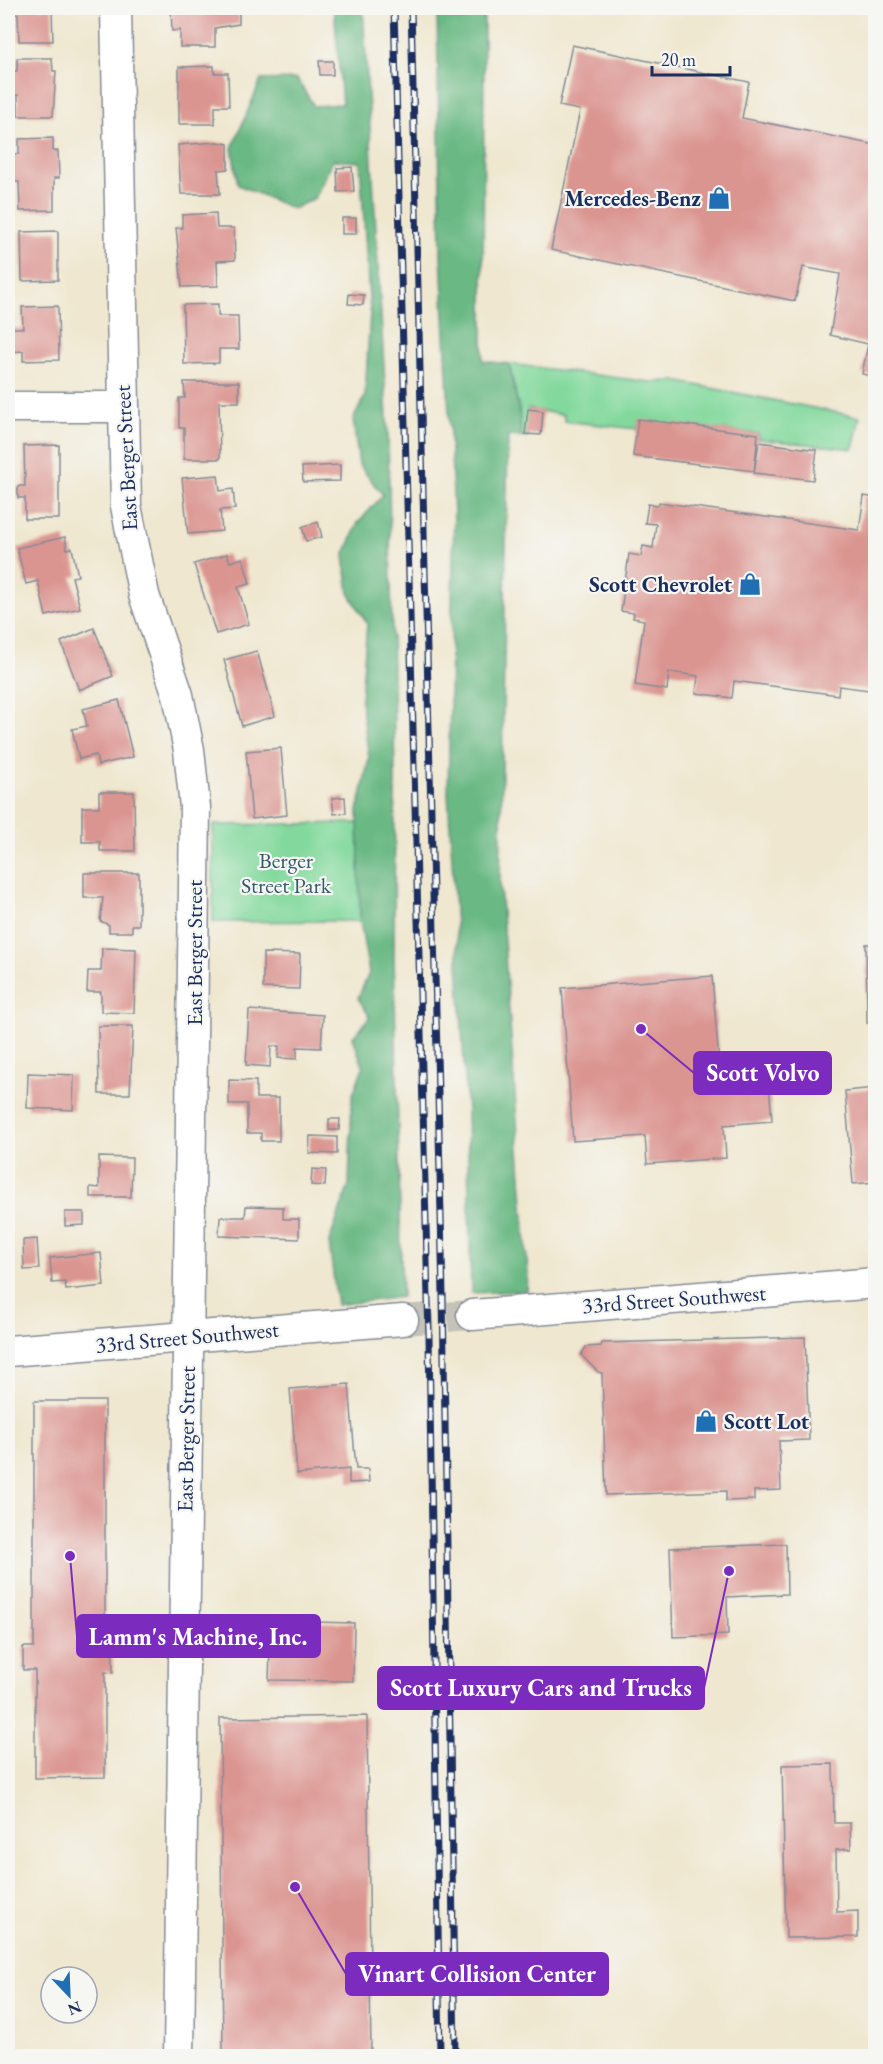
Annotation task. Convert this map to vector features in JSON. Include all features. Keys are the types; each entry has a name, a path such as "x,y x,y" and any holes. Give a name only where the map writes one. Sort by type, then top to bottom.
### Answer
{"street":[{"name":"East Berger Street","path":"116,8 122,407 126,506 133,551 144,595 177,695 189,750 195,807 194,1040 187,1337 179,2056"},
{"path":"8,407 122,407"},
{"name":"33rd Street Southwest","path":"472,1315 876,1283"},
{"name":"33rd Street Southwest","path":"8,1351 403,1320"}],"green space":[{"path":"334,8 363,8 388,435 395,775 394,954 402,1297 337,1305 329,1242 349,1185 352,1097 363,1067 353,1037 370,1017 358,998 369,973 360,921 358,811 369,758 361,700 367,623 349,593 344,556 358,523 383,495 359,465 353,420 365,396 370,312 360,162 333,160 315,198 293,209 238,185 232,148 261,80 297,79 314,106 342,104"},
{"path":"437,8 484,8 483,361 509,364 519,410 521,437 508,436 500,885 528,1274 527,1291 471,1293 467,1113 448,793 454,514 441,256"},
{"path":"509,364 650,382 675,381 860,417 853,449 758,439 758,434 638,420 637,429 564,421 564,415 528,409 528,437 521,437 519,410"},
{"name":"Berger Street Park","path":"360,823 360,921 213,922 213,825"}],"building":[{"path":"8,8 52,8 53,41 19,41 18,14 8,14"},
{"path":"171,8 239,8 239,24 215,28 215,47 180,47 180,30 172,31"},
{"name":"Mercedes-Benz","path":"572,45 749,82 742,118 876,145 876,377 862,374 868,344 830,335 840,274 803,267 795,301 551,250 580,110 559,106"},
{"path":"17,58 52,58 53,71 56,71 53,116 18,116 18,95 8,95 8,71 17,71"},
{"path":"319,61 333,61 333,75 320,75"},
{"path":"214,66 214,73 228,73 229,106 215,106 215,124 179,124 179,67"},
{"path":"53,138 53,151 58,151 59,178 54,178 54,210 20,211 19,182 8,182 8,154 19,154 19,139"},
{"path":"217,142 228,144 228,169 218,170 220,194 181,194 178,145"},
{"path":"352,167 354,191 338,192 337,168"},
{"path":"216,213 217,228 234,228 235,260 217,261 218,286 182,287 176,228 182,228 182,215"},
{"path":"342,218 356,218 356,234 342,234"},
{"path":"58,231 58,280 22,281 21,232"},
{"path":"349,294 364,295 363,305 348,304"},
{"path":"218,304 218,316 238,316 239,349 219,349 219,363 184,364 183,305"},
{"path":"58,306 59,360 23,361 23,351 8,352 8,328 23,328 22,307"},
{"path":"184,382 239,382 239,402 219,402 220,459 184,459 184,428 179,428 179,398 185,398"},
{"path":"528,409 543,411 541,435 525,434"},
{"path":"638,419 758,434 754,471 633,456"},
{"path":"759,442 817,450 813,480 754,473"},
{"path":"59,445 59,519 25,519 25,498 18,498 18,486 25,486 24,446"},
{"path":"340,465 340,481 303,482 302,467"},
{"path":"218,475 220,491 233,489 235,509 220,510 222,531 188,534 182,478"},
{"name":"Scott Chevrolet","path":"864,496 876,498 876,691 839,686 838,695 734,681 732,698 696,693 698,676 669,672 667,690 635,685 644,620 633,618 634,613 621,611 629,554 641,556 643,546 653,548 656,524 645,523 648,504 659,505 659,502 859,530"},
{"path":"318,522 322,537 306,541 302,527"},
{"path":"65,537 67,549 72,548 78,576 72,577 80,608 46,616 38,581 26,584 17,548"},
{"path":"227,554 230,562 243,558 250,584 238,587 249,624 216,634 194,564"},
{"path":"94,628 113,676 79,690 61,642"},
{"path":"257,651 275,716 242,726 224,660"},
{"path":"119,700 133,757 98,765 96,755 79,759 72,729 87,726 83,709"},
{"path":"281,748 287,815 252,819 246,751"},
{"path":"99,792 134,792 135,851 100,851 100,842 82,842 82,807 99,807"},
{"path":"345,797 346,813 334,814 332,798"},
{"path":"84,873 139,873 139,925 132,925 132,932 109,932 109,925 100,921 103,898 84,898"},
{"path":"866,944 876,944 876,1023 867,1023"},
{"path":"102,948 136,949 134,1013 101,1012 101,992 87,992 88,971 101,971"},
{"path":"263,953 300,954 299,989 263,988"},
{"path":"712,976 720,1075 768,1071 772,1121 724,1125 726,1158 647,1164 645,1136 573,1141 562,988"},
{"path":"249,1010 323,1015 321,1048 297,1047 297,1059 278,1058 279,1046 271,1046 270,1067 246,1065"},
{"path":"98,1026 133,1026 130,1094 99,1094"},
{"path":"28,1073 74,1075 73,1110 27,1108"},
{"path":"229,1080 256,1081 256,1098 279,1098 279,1141 261,1141 261,1133 247,1133 247,1104 229,1104"},
{"path":"876,1088 876,1182 853,1184 845,1091"},
{"path":"329,1119 340,1119 339,1130 329,1130"},
{"path":"310,1136 337,1137 337,1154 309,1153"},
{"path":"99,1157 132,1158 131,1197 90,1197 90,1187 99,1188"},
{"path":"312,1169 326,1170 325,1186 311,1185"},
{"path":"246,1206 283,1207 283,1219 299,1219 299,1239 219,1236 220,1217 245,1217"},
{"path":"65,1212 84,1212 84,1225 65,1226"},
{"path":"37,1239 39,1269 24,1270 23,1240"},
{"path":"101,1253 104,1286 66,1290 65,1282 52,1283 50,1258"},
{"name":"Scott Lot","path":"805,1337 809,1440 779,1441 781,1490 754,1491 754,1500 726,1501 726,1491 606,1495 602,1373 598,1372 581,1355 586,1347 601,1346 602,1343"},
{"path":"349,1384 356,1469 368,1469 369,1482 349,1483 349,1469 297,1474 290,1389"},
{"path":"34,1401 105,1401 105,1630 112,1630 113,1673 105,1672 105,1777 35,1778 35,1670 23,1670 23,1647 34,1647"},
{"path":"786,1544 787,1594 727,1597 728,1635 673,1637 670,1548"},
{"path":"271,1621 354,1623 353,1681 269,1680"},
{"path":"367,1716 371,2056 223,2056 220,1718"},
{"path":"833,1764 834,1823 850,1823 851,1849 836,1850 837,1912 858,1911 858,1937 786,1938 782,1765"}],"tunnel":[{"path":"403,1320 472,1315"}],"railway":[{"path":"394,8 429,1337 440,2056"},
{"path":"411,8 443,1295 455,2056"}],"place":[{"name":"Mercedes-Benz","path":"719,198"},
{"name":"Scott Chevrolet","path":"750,584"},
{"name":"Scott Volvo","path":"641,1029"},
{"name":"Scott Lot","path":"706,1421"},
{"name":"Lamm's Machine, Inc.","path":"70,1556"},
{"name":"Scott Luxury Cars and Trucks","path":"729,1571"},
{"name":"Vinart Collision Center","path":"295,1887"}]}
